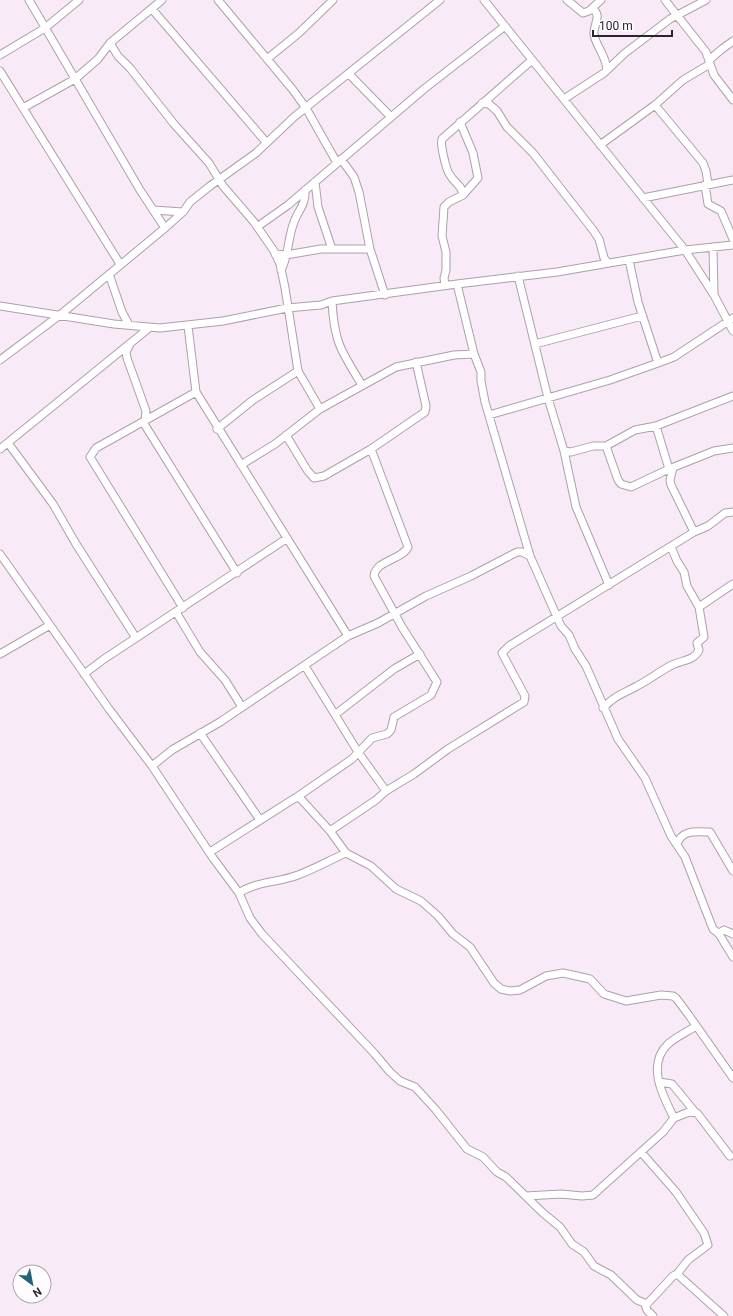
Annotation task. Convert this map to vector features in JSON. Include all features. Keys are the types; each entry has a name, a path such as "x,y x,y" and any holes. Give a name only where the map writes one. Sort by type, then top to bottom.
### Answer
{"street":[{"path":"29,0 165,228"},
{"path":"0,55 45,28 79,0"},
{"path":"23,108 75,79 98,58 110,43 162,0"},
{"path":"218,0 306,108 339,161 354,178 359,192 370,249 385,295"},
{"path":"267,59 299,33 333,0"},
{"path":"0,360 60,315 184,212 190,202 256,152 306,108 440,0"},
{"path":"484,0 685,250 730,320 733,332"},
{"path":"567,0 583,13 592,8 601,0"},
{"path":"665,0 706,52 718,81 733,100"},
{"path":"564,99 607,70 625,53 677,16 706,0"},
{"path":"592,8 596,12 598,18 594,34 605,60 607,70"},
{"path":"152,9 266,142"},
{"path":"257,227 315,182 391,117 505,26"},
{"path":"600,145 655,105 683,80 710,62 716,53 733,41"},
{"path":"110,43 118,56 139,78 174,124 209,162 220,178 225,189 257,227 276,254 289,308 298,371 320,409"},
{"path":"706,52 716,53"},
{"path":"463,195 462,188 452,179 447,170 440,143 443,137 532,60"},
{"path":"0,71 120,264"},
{"path":"350,74 391,117"},
{"path":"482,103 489,104 497,111 507,127 524,142 556,181 597,236 604,258 608,263"},
{"path":"655,105 703,163 706,171 708,204 721,212 733,239"},
{"path":"445,285 444,278 446,270 446,252 442,236 444,209 449,202 463,195 476,181 478,174 473,153 460,122"},
{"path":"643,198 733,180"},
{"path":"315,182 318,207 332,249"},
{"path":"281,270 286,261 293,225 305,201 305,190"},
{"path":"153,210 184,212"},
{"path":"0,306 149,328 188,326 289,308 321,305 332,301 385,295 445,285 557,272 685,250 733,245"},
{"path":"713,247 714,295"},
{"path":"276,254 286,255 332,249 370,249"},
{"path":"629,260 642,316 658,363"},
{"path":"109,274 122,312 129,325"},
{"path":"518,276 548,398 564,451 576,507 609,585"},
{"path":"457,284 474,354 481,372 481,381 489,415 530,556 562,626 569,634 575,649 586,666 603,708 618,739 645,778 656,806 688,864 713,929 718,933 733,957"},
{"path":"332,301 333,326 338,345 362,385"},
{"path":"535,344 642,316"},
{"path":"489,415 610,380 674,357 730,320"},
{"path":"188,326 196,392 286,539 348,636"},
{"path":"0,449 149,328"},
{"path":"130,342 126,352 127,358 146,411 144,422 236,573"},
{"path":"241,465 275,444 320,409 396,367 454,355 474,354"},
{"path":"286,435 307,470 314,478 324,476 371,449 425,412 426,406 416,362"},
{"path":"217,428 253,400 298,371"},
{"path":"183,608 90,457 96,448 196,392"},
{"path":"564,451 571,452 593,446 606,446 635,430 656,426 733,396"},
{"path":"656,426 671,469 670,480 674,493 694,532"},
{"path":"8,443 53,504 80,551 136,638"},
{"path":"606,446 615,472 624,486 636,487 662,473 714,451 733,448"},
{"path":"210,852 297,797 352,759 372,738 387,734 391,730 393,719 431,695 437,682 395,614 374,574 379,567 405,551 408,544 371,449"},
{"path":"662,473 670,480"},
{"path":"330,831 376,800 386,791 414,774 465,737 524,702 525,696 502,652 509,646 694,532 708,526 725,513 733,512"},
{"path":"84,674 104,659 286,539"},
{"path":"603,708 612,698 638,686 672,665 686,661 699,650 697,643 704,637 699,607 687,586 684,572 677,562 671,547"},
{"path":"152,766 172,750 242,707 348,636 395,614 426,596 471,576 517,552 522,552 530,556"},
{"path":"0,554 108,709 152,766 239,893 250,918 262,934 390,1072 400,1081 415,1087 436,1110 467,1149 483,1157 497,1172 506,1177 543,1213 560,1227 569,1240 584,1252 594,1266 611,1275 638,1300 646,1304"},
{"path":"699,607 733,584"},
{"path":"176,612 200,652 225,680 242,707"},
{"path":"0,654 50,625"},
{"path":"336,714 394,669 420,654"},
{"path":"305,666 336,714 358,752 386,791"},
{"path":"200,733 260,820"},
{"path":"297,797 303,800 330,831 346,853 371,866 396,889 421,901 453,934 470,947 494,983 501,989 510,991 520,990 553,974 563,973 590,980 604,994 626,1001 661,995 673,996 676,998 733,1078"},
{"path":"676,844 680,837 685,833 710,832 733,871"},
{"path":"239,893 250,886 280,881 298,875 346,853"},
{"path":"718,933 724,930 733,934"},
{"path":"674,1118 659,1082 656,1070 657,1062 664,1048 696,1026"},
{"path":"659,1082 672,1084 708,1126 730,1156"},
{"path":"526,1196 561,1194 591,1196 600,1191 668,1127 674,1118 695,1112"},
{"path":"641,1152 676,1192 704,1234 708,1245 688,1260 677,1274 673,1276 646,1304"},
{"path":"677,1274 724,1316"},
{"path":"646,1304 647,1310 653,1316"}]}
